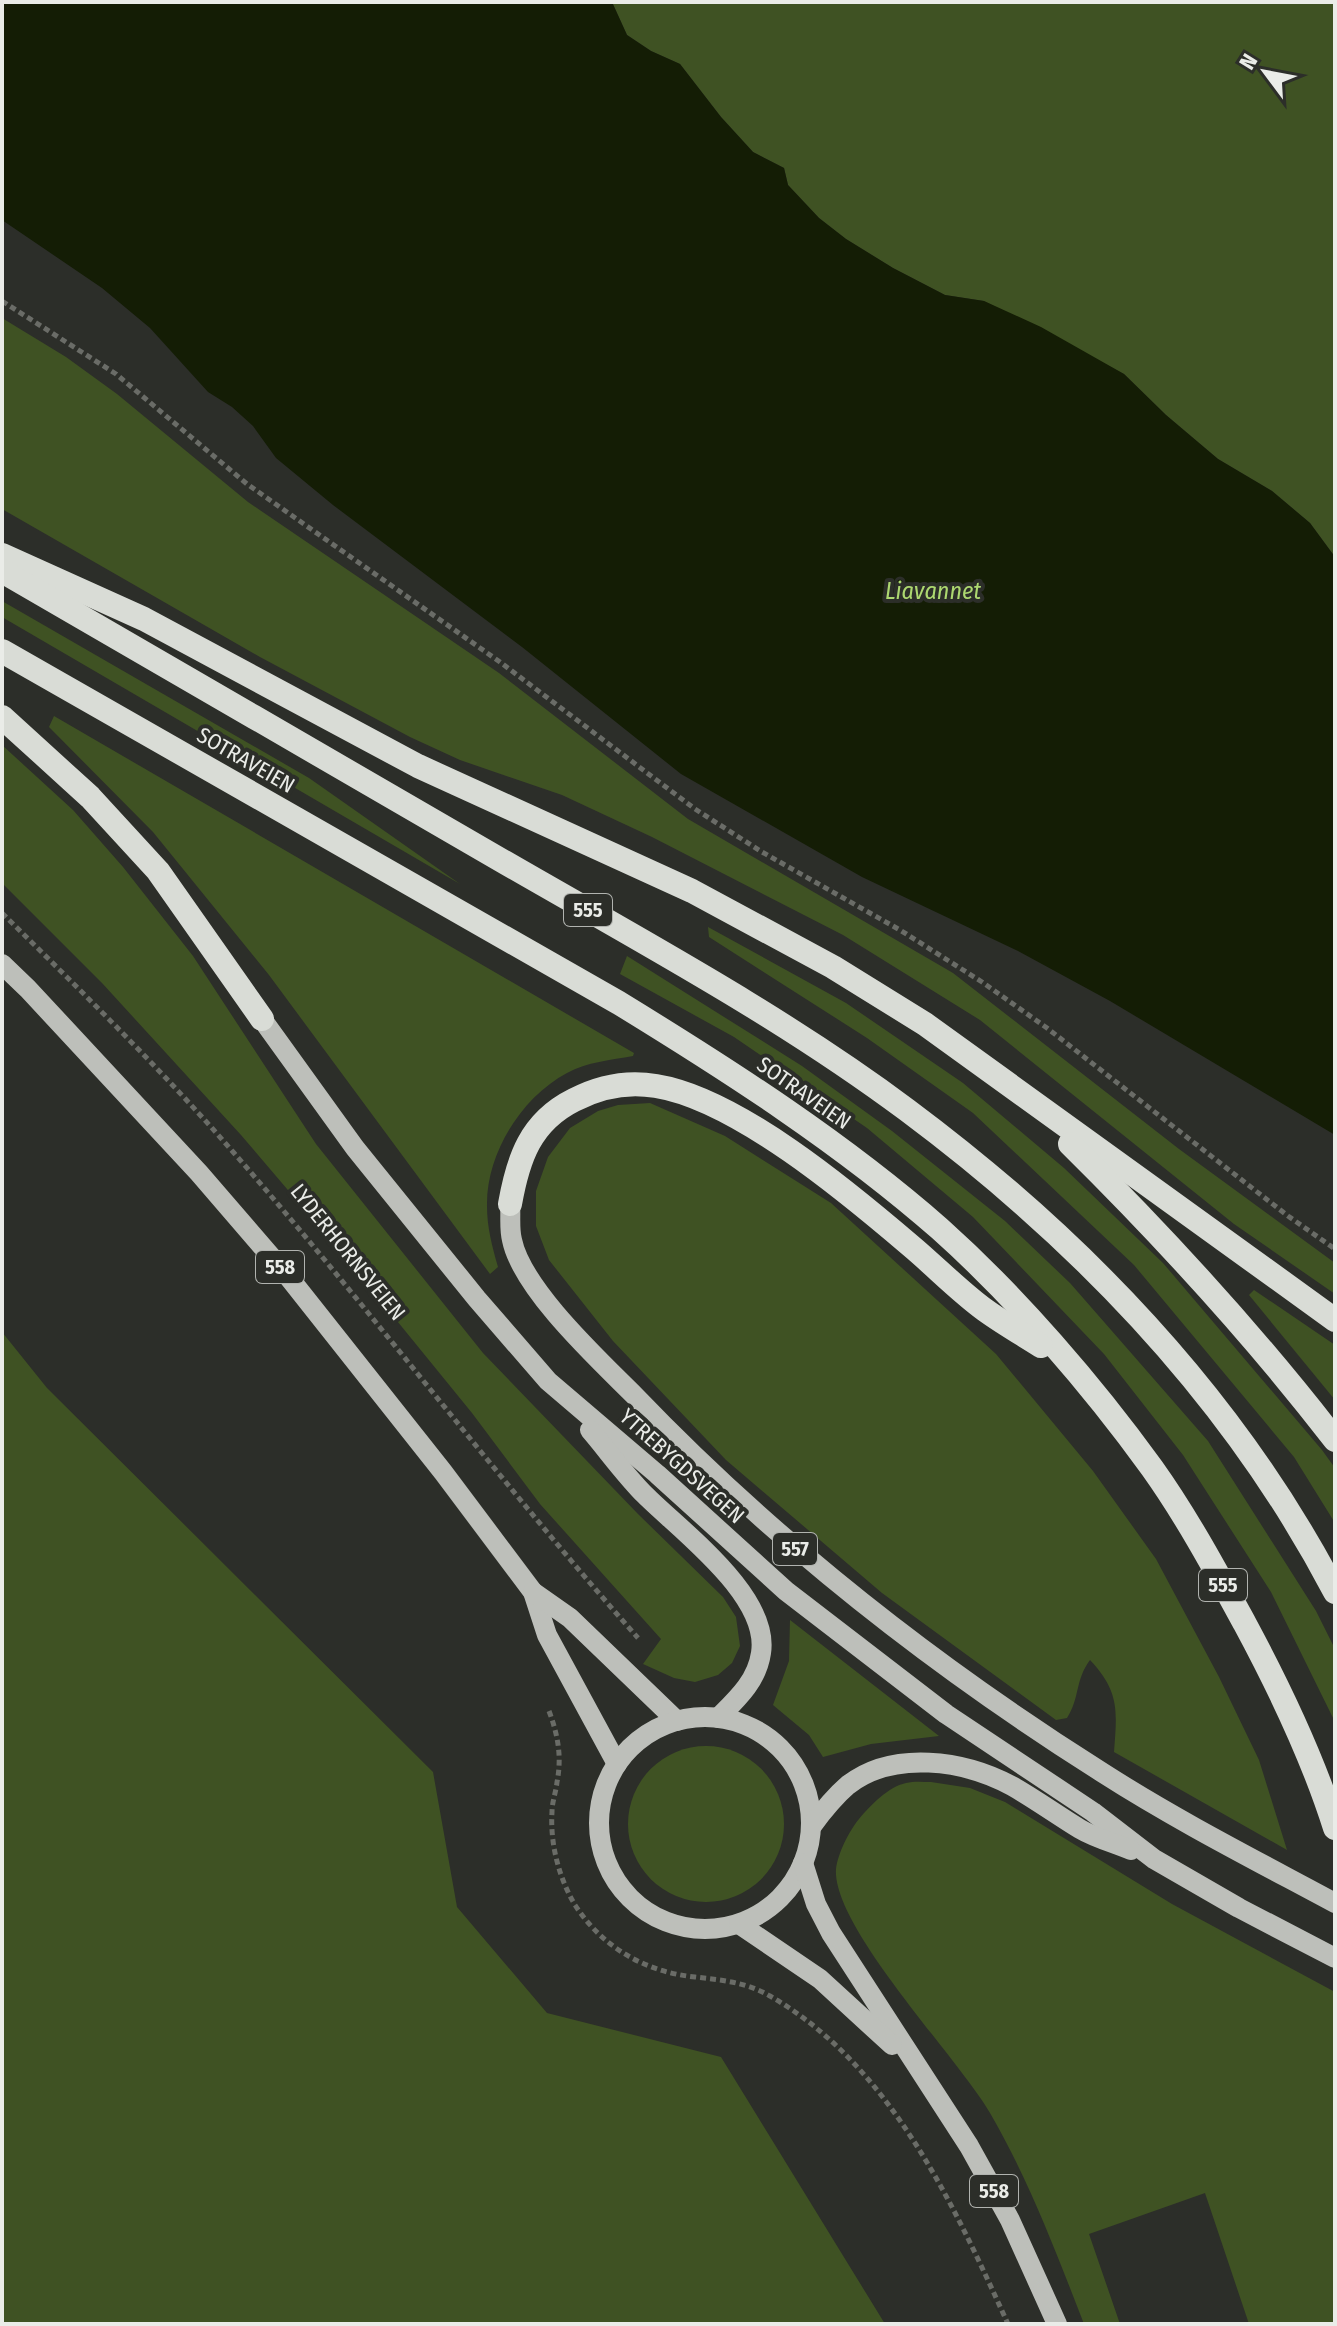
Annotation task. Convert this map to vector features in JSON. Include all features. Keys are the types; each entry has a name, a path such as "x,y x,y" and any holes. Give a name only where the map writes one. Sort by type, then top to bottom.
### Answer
{"highway":[{"path":"2,555 144,619 418,766 692,891 833,967 925,1024 1335,1320"},
{"name":"SOTRAVEIEN","path":"2,571 737,997 905,1108 985,1171 1062,1238 1132,1308 1211,1402 1273,1488 1335,1592"},
{"name":"SOTRAVEIEN","path":"2,651 619,1003 772,1101 940,1229 1010,1298 1070,1365 1153,1469 1211,1561 1278,1689 1335,1828"},
{"path":"2,717 90,797 158,871 262,1019"},
{"name":"555","path":"510,1204 516,1170 527,1142 566,1104 592,1091 623,1084 656,1086 695,1097 732,1115 829,1179 984,1309 1070,1365"},
{"path":"1016,1090 1222,1301 1335,1440"}],"main road":[{"name":"558","path":"2,964 189,1161 287,1275 443,1472 533,1592 570,1618 677,1721"},
{"name":"YTREBYGDSVEGEN","path":"262,1019 346,1136 417,1227 548,1381 786,1591 946,1714 1093,1812 1154,1859 1335,1958"},
{"name":"557","path":"510,1204 512,1240 525,1274 558,1315 685,1449 810,1562 905,1637 1039,1731 1168,1812 1335,1903"},
{"name":"557","path":"548,1381 643,1493 736,1584 754,1609 760,1625 762,1650 756,1674 718,1718"},
{"name":"558","path":"533,1592 547,1635 617,1764"},
{"path":"718,1718 743,1725 766,1737 785,1754 808,1800 809,1845 792,1883 777,1901 760,1914 739,1924 713,1929 687,1928 661,1920 639,1906 620,1888 607,1865 600,1840 599,1813 605,1787 617,1764 633,1745 654,1730 677,1721 718,1718"},
{"name":"557","path":"811,1827 849,1784 874,1770 900,1763 932,1763 976,1771 1010,1785 1083,1831 1154,1859"},
{"name":"558","path":"803,1863 816,1904 831,1933 969,2146 1010,2220 1057,2324"},
{"name":"558","path":"739,1924 820,1979 915,2067"}],"path":[{"path":"2,301 116,374 247,484 500,662 695,809 762,852 900,930 995,991 1218,1164 1335,1249"},
{"name":"LYDERHORNSVEIEN","path":"2,913 163,1075 232,1150 316,1248 559,1549 638,1639"},
{"path":"549,1711 557,1732 559,1754 552,1837 566,1889 595,1931 614,1948 642,1964 668,1973 719,1978 767,1994 788,2007 838,2049 893,2110 932,2172 969,2240 1008,2324"}],"green space":[{"path":"612,2 1335,2 1335,557 1310,523 1272,491 1218,459 1124,374 984,301 945,295 846,239 819,218 788,185 784,168 753,152 680,64 651,51 627,35"},
{"path":"2,318 66,357 117,394 248,502 499,673 688,819 953,973 1179,1149 1335,1263 1335,1294 1234,1224 980,1020 843,935 652,837 562,795 460,760 410,737 260,657 2,509"},
{"path":"2,601 309,778 460,884 2,617"},
{"path":"54,716 634,1053 633,1056 591,1064 567,1073 535,1096 510,1129 500,1147 488,1186 488,1221 498,1267 490,1274 269,975 153,832 49,727"},
{"path":"2,745 73,810 123,867 193,956 316,1144 483,1353 723,1597 736,1617 740,1646 732,1663 718,1675 695,1682 674,1678 643,1664 661,1639 540,1504 472,1413 241,1135 102,983 2,883"},
{"path":"708,927 846,1003 963,1083 1064,1168 1163,1263 1322,1450 1335,1468 1335,1523 1294,1457 1134,1265 973,1113 867,1038 709,937"},
{"path":"627,956 802,1066 892,1131 1005,1221 1070,1283 1208,1441 1316,1611 1335,1649 1335,1722 1271,1592 1183,1455 1104,1354 973,1217 867,1128 734,1037 620,974"},
{"path":"650,1103 725,1136 831,1203 996,1354 1093,1471 1156,1559 1259,1760 1287,1850 1114,1752 1116,1713 1112,1692 1090,1660 1067,1718 1056,1720 882,1593 726,1460 613,1341 549,1260 536,1226 536,1191 548,1157 570,1128 598,1111 618,1105"},
{"path":"1254,1290 1335,1345 1335,1400 1249,1295"},
{"path":"2,1332 47,1388 433,1772 457,1907 547,2013 721,2057 885,2324 2,2324"},
{"path":"790,1620 939,1736 871,1744 823,1757 809,1735 773,1705 789,1661"},
{"path":"706,1746 736,1752 761,1769 778,1794 784,1824 778,1854 761,1879 736,1896 706,1902 676,1896 651,1879 634,1854 628,1824 634,1794 651,1769 676,1752"},
{"path":"909,1782 970,1788 1005,1802 1172,1904 1335,1992 1335,2324 1249,2324 1205,2193 1089,2234 1120,2324 1084,2324 1029,2190 990,2113 875,1957 840,1894 837,1863 844,1842 859,1819 893,1788"}],"water":[{"name":"Liavannet","path":"2,2 612,2 627,35 651,51 680,64 753,152 784,168 788,185 819,218 846,239 945,295 984,301 1041,327 1124,374 1218,459 1272,491 1310,523 1335,557 1335,1135 1110,1001 1018,951 862,877 681,774 276,458 253,426 232,407 208,392 150,328 102,288 2,220"}]}
